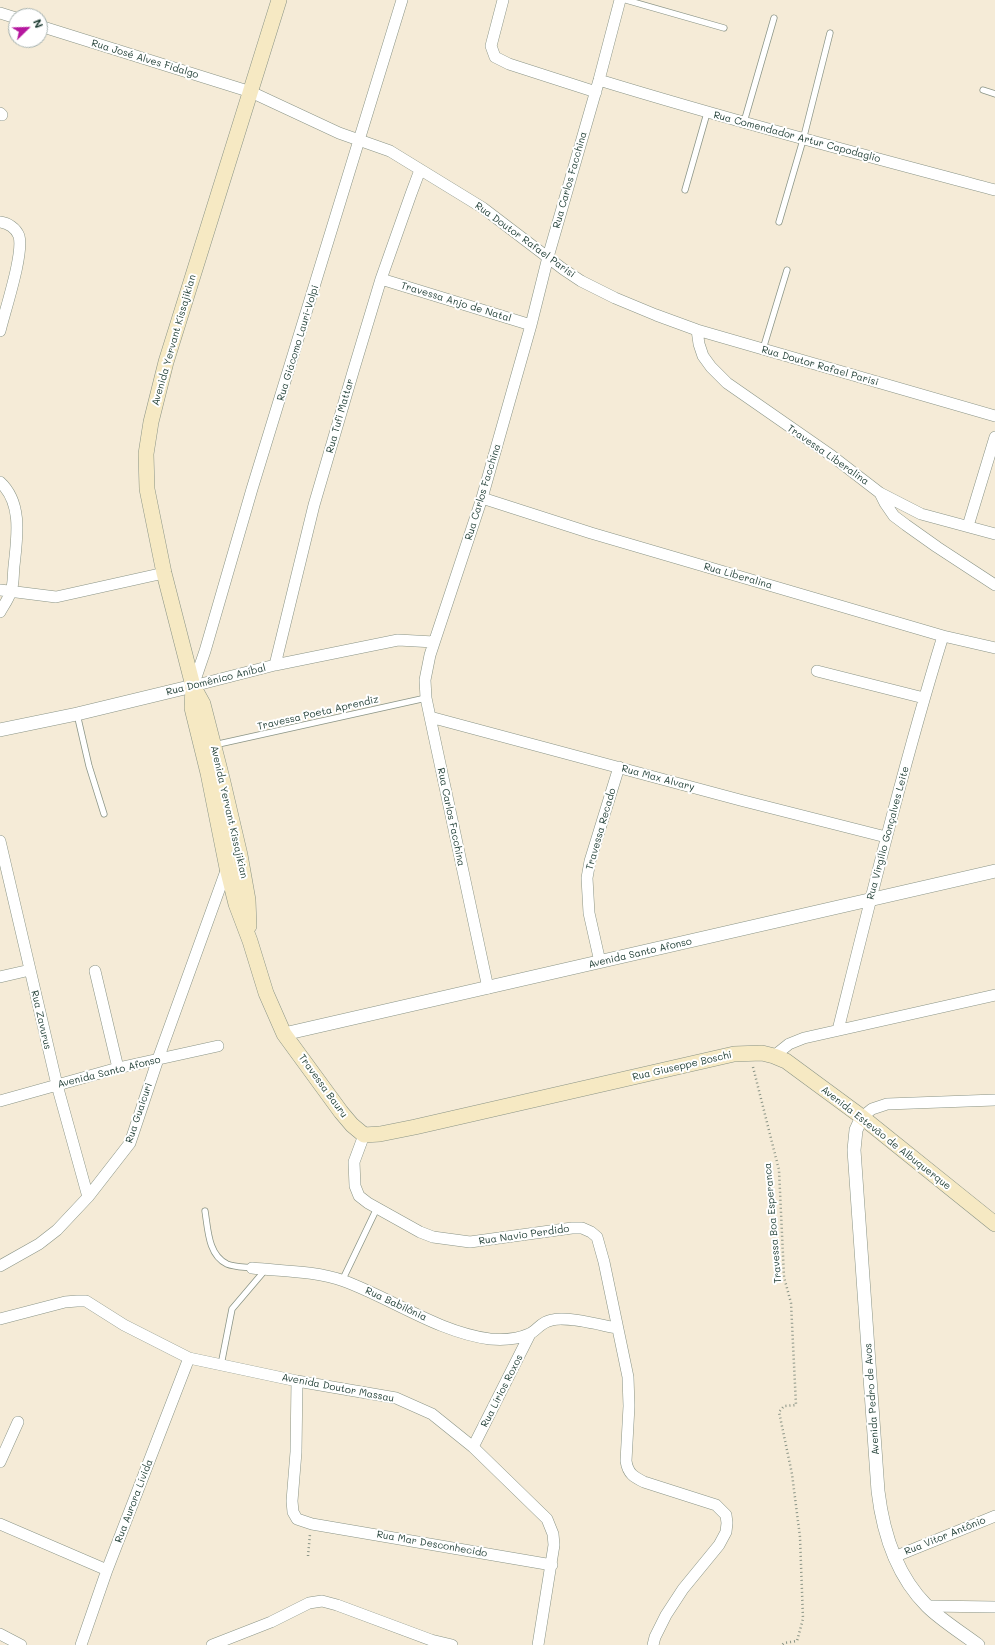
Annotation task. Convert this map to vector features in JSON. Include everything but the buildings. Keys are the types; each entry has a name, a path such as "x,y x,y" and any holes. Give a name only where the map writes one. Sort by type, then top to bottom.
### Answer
{"main road":[{"name":"Avenida Yervant Kissajikian","path":"250,941 248,900 240,855 203,704 193,686 164,573 147,489 146,454 151,422 166,362 279,0"},
{"name":"Avenida Yervant Kissajikian","path":"193,686 192,708 208,773 227,868 236,904 250,941 266,993 284,1034"},
{"name":"Travessa Bauru","path":"284,1034 341,1112 352,1125 364,1135"},
{"name":"Rua Giuseppe Boschi","path":"364,1135 415,1128 734,1054 762,1053 774,1056"},
{"name":"Avenida Estevão de Albuquerque","path":"774,1056 800,1071 862,1117 995,1224"}],"street":[{"name":"Rua Giácomo Lauri-Volpi","path":"193,686 206,651 252,489 402,0"},
{"path":"503,0 491,46 492,51 498,59 563,83 596,92"},
{"name":"Rua Carlos Facchina","path":"488,988 426,698 425,680 434,642 482,498 531,325 548,257 600,80 620,0"},
{"name":"Rua José Alves Fidalgo","path":"48,29 251,92"},
{"name":"Rua Comendador Artur Capodaglio","path":"600,80 707,113 744,122 803,140 995,190"},
{"name":"Rua Doutor Rafael Parisi","path":"251,92 339,133 390,151 402,157 420,170 483,208 581,281 656,316 697,330 995,416"},
{"name":"Rua Tufi Mattar","path":"275,665 314,506 381,279 420,170"},
{"path":"0,222 13,227 18,235 20,244 18,262 0,331"},
{"name":"Travessa Anjo de Natal","path":"381,279 531,325"},
{"name":"Travessa Liberalina","path":"697,330 703,356 711,367 727,383 832,456 880,492 920,514 995,534"},
{"path":"968,526 995,437"},
{"path":"0,482 5,486 12,498 17,519 12,590 0,612"},
{"path":"880,492 885,503 894,516 936,547 995,584"},
{"name":"Rua Liberalina","path":"482,498 591,533 943,636 995,648"},
{"path":"0,590 12,590 26,594 56,597 164,573"},
{"name":"Rua Virgílio Gonçalves Leite","path":"838,1030 886,836 924,698 943,636"},
{"name":"Rua Domênico Aníbal","path":"0,730 77,714 275,665 398,640 434,642"},
{"path":"818,671 924,698"},
{"name":"Rua Max Alvary","path":"430,717 747,802 886,836"},
{"name":"Travessa Recado","path":"600,962 589,914 587,878 590,861 619,767"},
{"name":"Rua Zavurus","path":"0,841 57,1085 88,1197"},
{"path":"227,868 240,855"},
{"name":"Rua Guaicuri","path":"0,1266 39,1244 56,1230 88,1197 130,1143 158,1059 227,868"},
{"name":"Avenida Santo Afonso","path":"284,1034 995,871"},
{"path":"0,977 30,970"},
{"path":"95,971 118,1068"},
{"path":"774,1056 789,1044 799,1040 995,994"},
{"name":"Avenida Santo Afonso","path":"0,1101 118,1068 218,1046"},
{"path":"862,1117 872,1109 887,1104 995,1100"},
{"name":"Avenida Pedro de Avos","path":"862,1117 856,1130 854,1150 878,1491 881,1514 894,1557 909,1583 928,1606 978,1645"},
{"name":"Rua Navio Perdido","path":"364,1135 354,1162 355,1186 359,1196 420,1232 433,1237 470,1242 572,1228 582,1228 592,1232 597,1237 628,1377 629,1406 626,1461 630,1473 634,1478 644,1482 716,1505 726,1515 726,1532 719,1545 683,1589 666,1615 655,1637 653,1645"},
{"name":"Rua Babilônia","path":"252,1268 297,1271 342,1281 378,1295 442,1325 491,1339 510,1338 530,1334 539,1325 551,1320 564,1319 617,1328"},
{"name":"Avenida Doutor Massau","path":"0,1319 65,1302 77,1300 86,1301 124,1325 189,1358 220,1366 297,1381 396,1398 432,1414 473,1447 547,1519 553,1534 554,1545 538,1645"},
{"name":"Rua Lírios Roxos","path":"473,1447 530,1334"},
{"name":"Rua Aurora Lívida","path":"81,1645 107,1570 189,1358"},
{"name":"Rua Mar Desconhecido","path":"297,1381 293,1512 297,1519 312,1524 552,1565"},
{"path":"0,1462 18,1422"},
{"name":"Rua Vitor Antônio","path":"894,1557 995,1516"},
{"path":"0,1524 107,1570"},
{"path":"212,1645 271,1622 309,1603 322,1601 337,1605 430,1642 452,1645"},
{"path":"928,1606 995,1607"},
{"path":"0,1634 21,1645"}],"lane":[{"path":"626,0 724,28"},
{"path":"744,122 774,18"},
{"path":"779,222 803,140 830,33"},
{"path":"983,90 995,94"},
{"path":"685,190 707,113"},
{"path":"763,349 787,270"},
{"name":"Travessa Poeta Aprendiz","path":"214,745 426,698"},
{"path":"77,714 89,766 104,814"},
{"path":"342,1281 377,1208"},
{"name":"Rua Babilônia","path":"205,1211 211,1243 221,1260 228,1264 252,1268"},
{"path":"220,1366 232,1309 266,1269"}],"path":[{"name":"Travessa Boa Esperanca","path":"750,1053 779,1170 784,1277 791,1303 796,1405 784,1406 779,1412 792,1474 800,1537 803,1619 798,1641 784,1643 782,1645"},
{"path":"308,1556 312,1524"}]}
